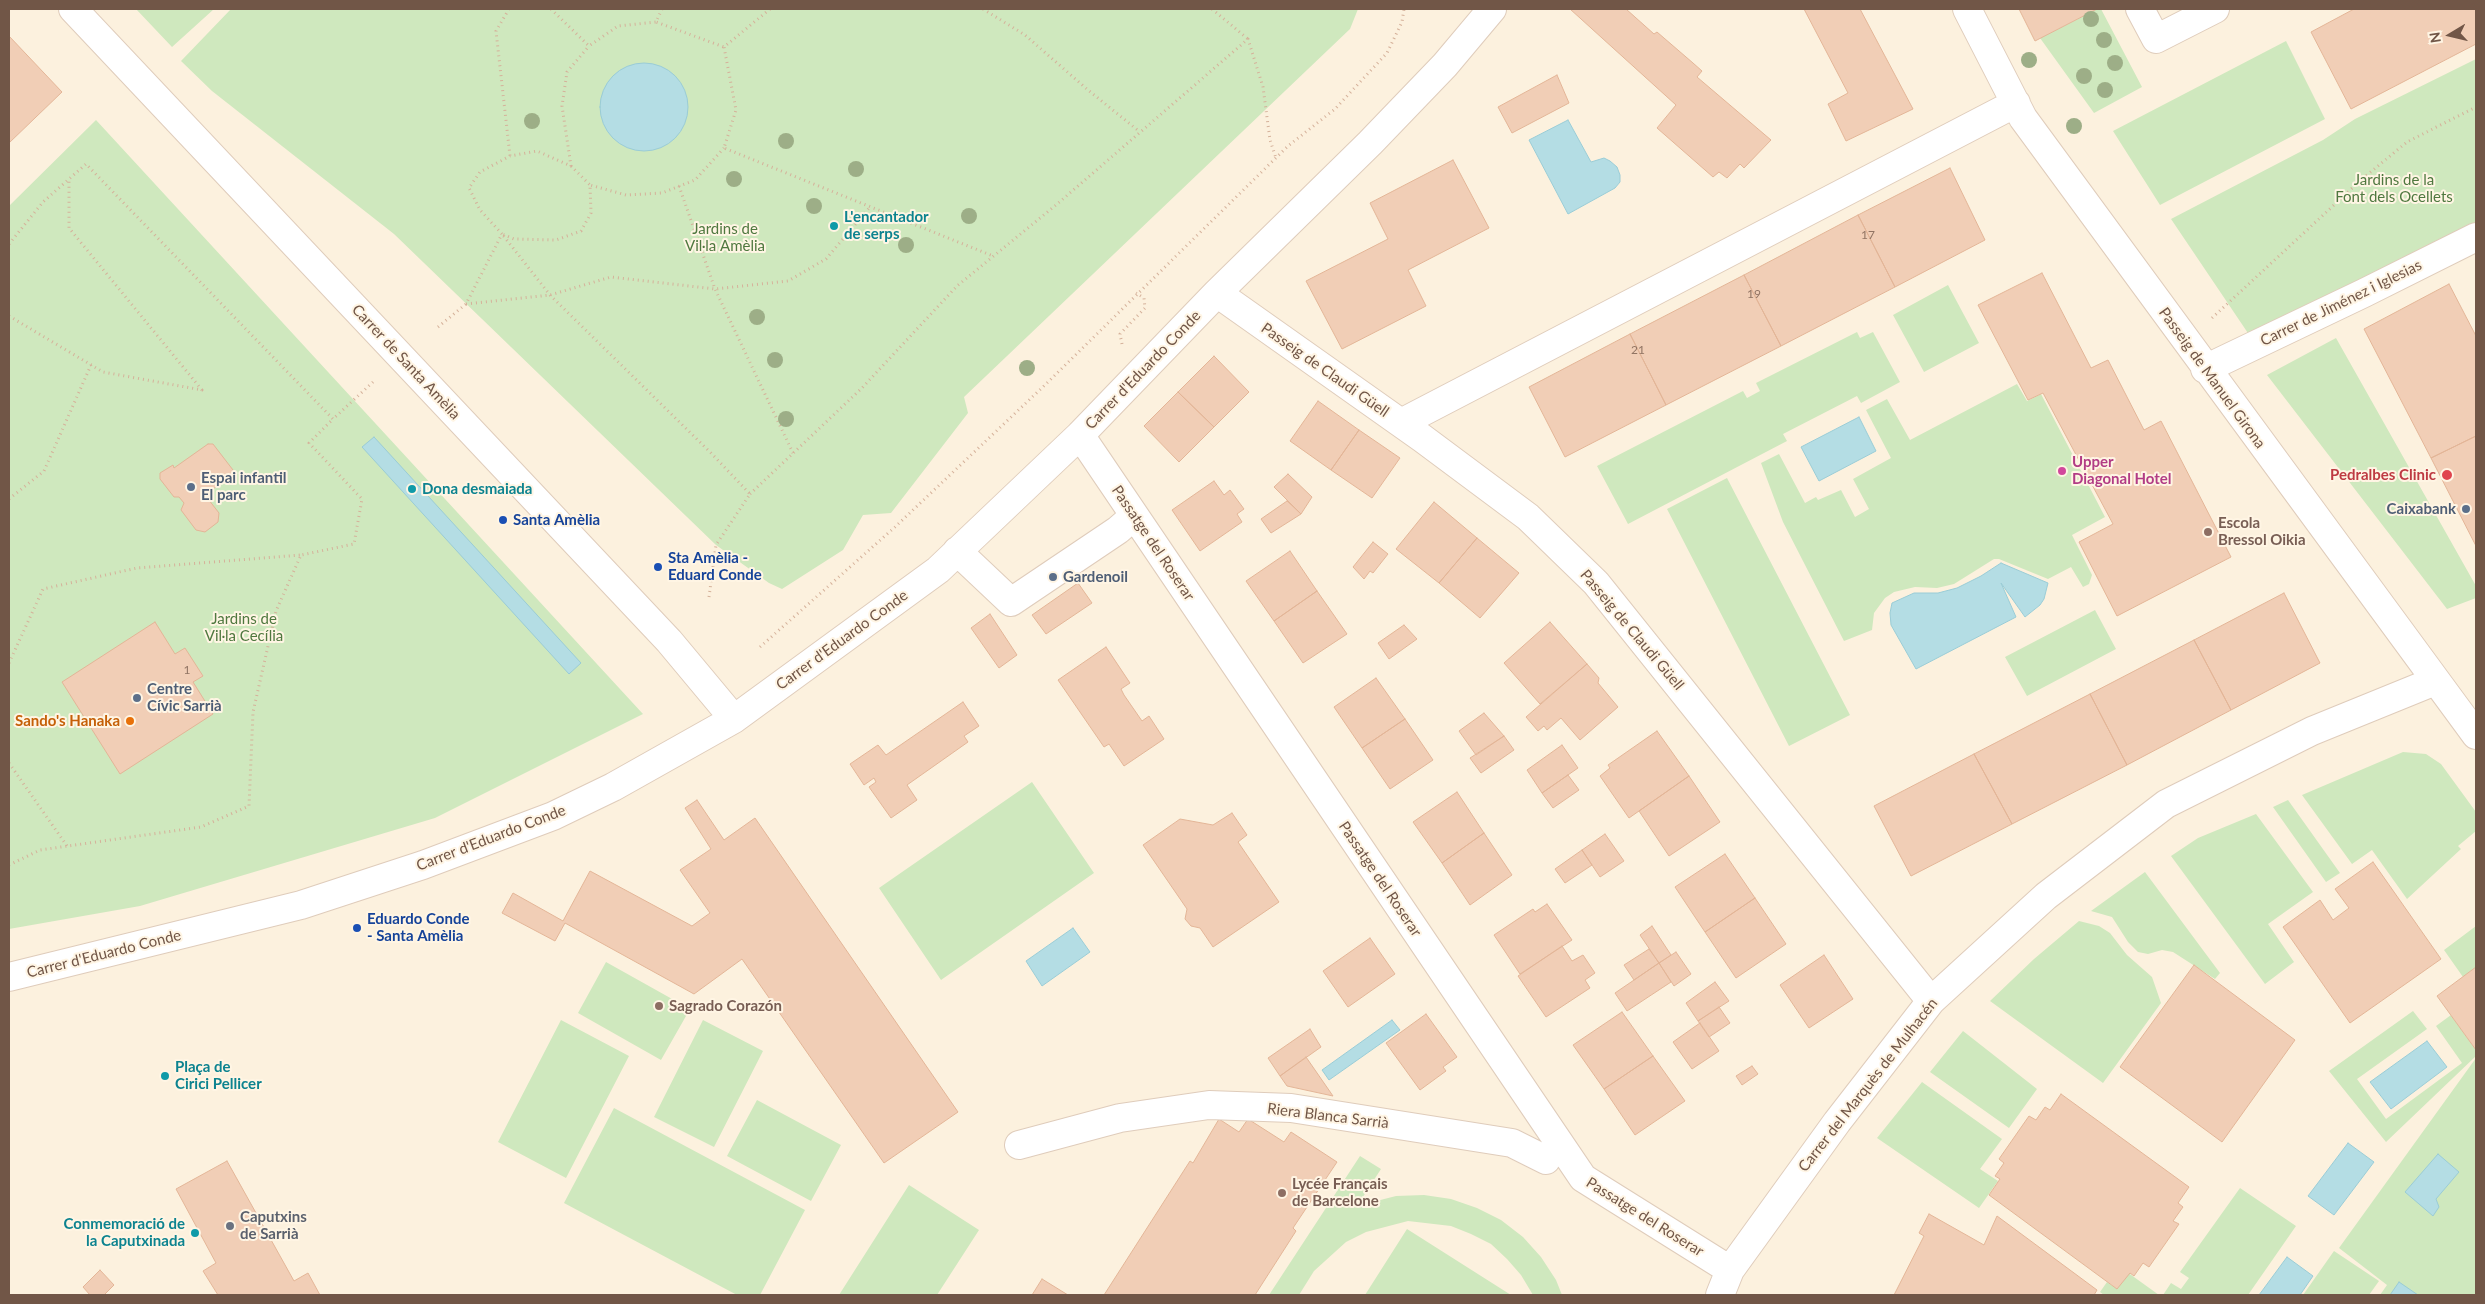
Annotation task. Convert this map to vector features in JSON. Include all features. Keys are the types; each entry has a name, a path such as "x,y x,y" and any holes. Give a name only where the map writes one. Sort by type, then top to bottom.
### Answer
{"street":[{"name":"Carrer de Santa Amèlia","path":"73,9 669,641 734,719"},
{"name":"Carrer d'Eduardo Conde","path":"9,978 300,905 423,866 553,816 613,787 734,719 938,570 1080,435 1216,294 1438,72 1492,9"},
{"name":"Passeig de Manuel Girona","path":"1968,9 2023,118 2205,369 2476,735"},
{"path":"2140,9 2156,40 2215,9"},
{"path":"1400,423 2016,103"},
{"name":"Carrer de Jiménez i Iglesias","path":"2205,369 2364,293 2476,236"},
{"name":"Passeig de Claudi Güell","path":"1216,294 1400,423 1528,517 1596,583 1931,1001"},
{"name":"Passatge del Roserar","path":"1080,435 1583,1178 1730,1270"},
{"path":"957,551 1011,602 1118,530 1134,516"},
{"name":"Carrer del Marquès de Mulhacén","path":"1720,1295 1730,1270 1837,1122 1931,1001 2046,896 2166,804 2312,731 2435,681"},
{"name":"Riera Blanca Sarrià","path":"1019,1145 1120,1118 1209,1105 1291,1108 1512,1143 1546,1160"}],"path":[{"path":"509,9 496,31 510,156"},
{"path":"551,9 588,46"},
{"path":"656,22 662,9"},
{"path":"724,47 770,9"},
{"path":"982,9 1025,35 1140,132"},
{"path":"1212,9 1248,39 1263,88 1270,140 1276,158"},
{"path":"760,647 902,520 1046,384 1288,146 1335,109 1387,53 1402,22 1404,9"},
{"path":"571,166 562,106 567,72 588,46 618,26 656,22 724,47"},
{"path":"709,597 716,545 750,494 862,388 957,286 1248,39"},
{"path":"724,47 736,110 724,148 695,180 662,193 626,195 590,185 571,166 537,151 510,156 480,172 469,188 480,210 502,234 550,295 711,453 750,494"},
{"path":"2206,324 2361,180 2407,142 2476,107"},
{"path":"724,148 993,256"},
{"path":"9,244 43,202 86,164 333,419"},
{"path":"9,316 103,372 202,390 69,228 69,179"},
{"path":"502,234 514,239 556,240 581,231 591,213 590,185"},
{"path":"679,186 716,289 793,454"},
{"path":"466,304 550,295 612,277 716,289 788,282 826,259 870,207"},
{"path":"438,327 466,304 502,234"},
{"path":"1122,344 1120,334 1144,308 1144,298 1136,294"},
{"path":"9,499 44,471 91,365"},
{"path":"9,663 43,589 137,568 301,555 354,544 362,499 309,443 373,382"},
{"path":"9,865 40,850 201,827 249,806 252,712 276,611 301,555"},
{"path":"9,763 67,846"}],"green space":[{"path":"136,9 214,9 172,47"},
{"name":"Jardins de Vil·la Amèlia","path":"231,9 1358,9 1350,29 964,397 968,413 891,513 863,515 843,550 782,589 769,583 716,545 394,234 212,91 181,61"},
{"path":"2097,9 2101,9 2142,87 2094,113 2040,38"},
{"path":"2286,41 2325,119 2160,205 2113,131"},
{"name":"Jardins de la Font dels Ocellets","path":"2476,59 2476,237 2256,345 2171,219 2323,140 2355,119"},
{"name":"Jardins de Vil·la Cecília","path":"96,120 643,714 435,818 140,906 9,929 9,206"},
{"path":"1948,285 1979,343 1924,372 1893,315"},
{"path":"1857,332 1860,338 1873,332 1900,382 1861,403 1857,396 1783,434 1787,441 1628,524 1597,466 1743,391 1747,398 1760,391 1756,383"},
{"path":"2336,338 2476,586 2476,598 2447,609 2267,375"},
{"path":"2017,384 2027,401 2041,394 2105,517 2072,535 2092,575 2089,584 2083,587 2071,567 2048,579 1999,559 1994,559 1954,584 1937,588 1915,587 1894,592 1885,598 1874,613 1872,630 1844,641 1783,522 1761,463 1779,454 1805,503 1816,497 1818,500 1841,490 1855,517 1869,509 1853,479 1891,458 1866,410 1887,399 1910,440"},
{"path":"1727,478 1850,715 1789,746 1667,509"},
{"path":"2095,610 2116,649 2027,696 2005,657"},
{"path":"2403,752 2426,754 2441,764 2476,812 2476,831 2458,846 2461,849 2407,899 2372,850 2352,864 2302,795"},
{"path":"1032,782 1094,873 941,980 879,888"},
{"path":"2288,800 2340,873 2326,882 2273,807"},
{"path":"2256,814 2313,892 2268,924 2294,962 2265,984 2171,856 2198,838"},
{"path":"2145,872 2220,973 2215,979 2173,952 2162,950 2148,954 2138,952 2128,942 2112,917 2091,911"},
{"path":"2079,921 2099,926 2110,933 2127,955 2152,977 2161,1003 2103,1083 1990,1001 2034,959"},
{"path":"2476,926 2476,967 2463,977 2444,950"},
{"path":"606,962 690,1009 661,1060 578,1013"},
{"path":"2413,1011 2427,1029 2357,1079 2386,1119 2462,1063 2436,1026 2451,1015 2476,1050 2476,1056 2386,1142 2329,1071"},
{"path":"561,1020 629,1056 566,1178 498,1142"},
{"path":"703,1020 763,1051 714,1147 654,1117"},
{"path":"1963,1031 2037,1089 2009,1128 1930,1072"},
{"path":"2476,1058 2476,1295 2380,1295 2387,1285 2339,1248"},
{"path":"1922,1082 2002,1139 1980,1169 1998,1181 1979,1208 1877,1138"},
{"path":"757,1100 841,1145 811,1201 727,1156"},
{"path":"614,1108 805,1210 760,1295 737,1295 564,1203"},
{"path":"1360,1156 1381,1169 1357,1206 1396,1196 1424,1195 1451,1199 1477,1208 1501,1220 1523,1237 1541,1257 1556,1280 1562,1295 1533,1295 1521,1275 1507,1259 1491,1244 1471,1234 1451,1226 1408,1221 1366,1232 1346,1242 1314,1271 1299,1295 1269,1295"},
{"path":"909,1185 979,1230 937,1295 839,1295"},
{"path":"2240,1188 2296,1226 2248,1295 2163,1295 2171,1283 2181,1289 2189,1278 2180,1272"},
{"path":"1407,1229 1511,1295 1365,1295"},
{"path":"2334,1251 2379,1281 2369,1295 2303,1295"},
{"path":"2127,1272 2159,1295 2104,1295 2100,1292 2107,1282 2116,1288"}],"water":[{"path":"644,63 661,66 675,76 685,90 688,107 685,124 675,138 661,148 644,151 627,148 613,138 603,124 600,107 603,90 613,76 627,66"},
{"path":"1568,120 1591,162 1604,158 1610,161 1617,167 1620,182 1615,188 1568,214 1529,140"},
{"path":"1859,417 1876,451 1819,481 1801,447"},
{"path":"374,437 581,663 569,674 362,447"},
{"path":"2001,563 2048,583 2044,599 2040,605 2025,617 2001,583 2016,617 1916,669 1891,625 1890,613 1892,603 1914,593 1938,593 1957,588"},
{"path":"1073,928 1090,952 1042,986 1026,961"},
{"path":"1392,1020 1400,1030 1329,1080 1322,1070"},
{"path":"2427,1041 2447,1067 2391,1109 2370,1082"},
{"path":"2348,1143 2374,1162 2334,1215 2308,1196"},
{"path":"2438,1154 2459,1172 2436,1199 2439,1207 2433,1216 2405,1192"},
{"path":"2287,1257 2313,1276 2300,1295 2259,1295"},
{"path":"2399,1282 2418,1295 2390,1295"}],"building":[{"path":"1570,9 1626,9 1654,34 1657,32 1702,71 1697,77 1771,140 1744,168 1740,164 1727,178 1719,172 1713,177 1657,128 1676,105"},
{"path":"1804,9 1860,9 1913,109 1846,141 1828,104 1848,93"},
{"path":"2019,9 2097,9 2035,41"},
{"path":"2354,9 2476,9 2476,44 2351,109 2311,32"},
{"path":"9,36 62,92 9,143"},
{"path":"1557,75 1569,103 1512,133 1498,107"},
{"path":"1453,160 1489,228 1408,270 1426,306 1342,349 1306,281 1388,239 1370,203"},
{"path":"1950,168 1985,240 1895,287 1858,215"},
{"path":"1858,215 1895,287 1781,346 1744,275"},
{"path":"2042,273 2091,368 2108,360 2144,430 2161,421 2231,557 2117,616 2079,542 2113,524 2043,393 2028,400 1978,305"},
{"path":"1744,275 1781,346 1666,405 1630,334"},
{"path":"2449,284 2476,336 2476,436 2431,458 2364,329"},
{"path":"1630,334 1666,405 1565,457 1529,387"},
{"path":"1214,356 1249,392 1214,427 1178,392"},
{"path":"1178,392 1214,427 1179,462 1144,426"},
{"path":"1318,401 1359,430 1331,470 1290,441"},
{"path":"1359,430 1400,458 1372,498 1331,470"},
{"path":"2476,436 2476,546 2431,458"},
{"name":"Espai infantil El parc","path":"208,444 213,444 233,470 232,475 205,495 219,513 218,522 205,532 196,530 181,510 184,503 179,497 174,497 160,479 160,473 173,465 174,468"},
{"path":"1288,474 1312,497 1301,514 1274,487"},
{"path":"1214,481 1224,495 1230,490 1244,509 1237,514 1242,522 1200,551 1172,510"},
{"path":"1287,501 1301,514 1271,533 1261,519"},
{"path":"1434,502 1477,538 1439,583 1396,549"},
{"path":"1477,538 1519,573 1480,618 1439,583"},
{"path":"1373,542 1388,554 1373,573 1370,571 1364,579 1353,567"},
{"path":"1290,551 1317,591 1274,621 1246,581"},
{"path":"1078,583 1092,603 1046,634 1032,615"},
{"path":"1317,591 1347,634 1303,663 1274,621"},
{"path":"2284,593 2320,663 2231,710 2194,640"},
{"path":"990,614 1017,655 999,668 971,628"},
{"name":"Centre Cívic Sarrià","path":"155,622 175,654 185,648 203,676 193,682 213,714 120,774 62,682"},
{"path":"1550,622 1587,664 1540,704 1504,663"},
{"path":"1404,625 1417,639 1389,659 1378,643"},
{"path":"2194,640 2231,710 2127,765 2090,694"},
{"path":"1106,647 1130,683 1121,689 1124,695 1142,721 1149,716 1164,739 1124,766 1109,744 1104,747 1058,680"},
{"path":"1587,664 1599,678 1598,683 1618,707 1580,740 1561,718 1547,730 1544,726 1538,731 1526,717"},
{"path":"1376,678 1405,719 1362,748 1334,707"},
{"path":"2090,694 2127,765 2012,824 1974,754"},
{"path":"963,702 979,726 964,736 968,742 907,785 917,800 891,818 869,787 876,782 874,778 864,785 850,764 878,745 886,755"},
{"path":"1484,713 1504,736 1476,755 1459,731"},
{"path":"1405,719 1433,760 1390,789 1362,748"},
{"path":"1657,731 1689,776 1629,818 1600,776 1610,768 1608,765"},
{"path":"1504,736 1514,750 1481,773 1470,758"},
{"path":"1562,745 1578,768 1542,793 1527,770"},
{"path":"1974,754 2012,824 1911,876 1874,806"},
{"path":"1568,775 1579,790 1553,808 1542,793"},
{"path":"1689,776 1720,822 1669,856 1639,811"},
{"path":"1457,792 1484,833 1442,863 1413,822"},
{"path":"697,800 724,840 755,818 958,1112 884,1163 742,959 694,994 565,923 555,941 502,913 513,893 563,921 590,871 692,926 710,913 680,870 711,849 685,808"},
{"path":"1232,813 1247,835 1238,842 1279,902 1213,947 1200,928 1191,926 1185,919 1187,909 1143,845 1180,819 1213,825"},
{"path":"1484,833 1512,875 1470,905 1442,863"},
{"path":"1605,834 1624,861 1600,877 1582,850"},
{"path":"1582,850 1592,865 1565,883 1555,869"},
{"path":"1725,854 1755,898 1705,932 1675,887"},
{"path":"2373,862 2441,959 2350,1023 2283,927 2320,900 2333,920 2349,908 2335,889"},
{"path":"1755,898 1786,944 1736,978 1705,932"},
{"path":"1547,904 1572,940 1520,974 1494,935 1533,909 1535,912"},
{"path":"1652,926 1671,955 1659,963 1640,935"},
{"path":"1370,938 1395,974 1348,1007 1323,971"},
{"path":"1562,946 1572,961 1583,955 1595,973 1585,980 1590,988 1546,1017 1518,976"},
{"path":"1649,949 1659,963 1634,980 1624,965"},
{"path":"1676,952 1691,974 1674,986 1659,963"},
{"path":"1824,955 1853,999 1809,1028 1780,985"},
{"path":"1659,963 1671,982 1627,1011 1615,993"},
{"path":"2194,965 2295,1040 2222,1142 2120,1067"},
{"path":"2476,967 2476,1050 2437,996"},
{"path":"1715,982 1729,1001 1698,1021 1686,1003"},
{"path":"1719,1007 1730,1023 1709,1037 1698,1021"},
{"path":"1622,1012 1653,1056 1604,1089 1573,1045"},
{"path":"1426,1014 1457,1057 1443,1067 1446,1071 1420,1090 1386,1043"},
{"path":"1700,1023 1719,1051 1692,1069 1673,1042"},
{"path":"1310,1029 1321,1047 1280,1076 1268,1058"},
{"path":"1653,1056 1685,1101 1635,1135 1604,1089"},
{"path":"1306,1057 1333,1096 1287,1086 1280,1076"},
{"path":"1752,1066 1758,1074 1742,1085 1736,1076"},
{"path":"2061,1094 2189,1187 2178,1203 2183,1207 2173,1221 2179,1224 2149,1267 2143,1263 2134,1276 2130,1273 2117,1289 1989,1195 2000,1179 1995,1176 2004,1163 1999,1159 2029,1116 2036,1120 2045,1107 2050,1110"},
{"path":"1219,1119 1239,1132 1248,1119 1284,1142 1291,1132 1337,1162 1293,1228 1296,1231 1255,1295 1104,1295 1190,1161 1193,1163"},
{"name":"Caputxins de Sarrià","path":"227,1161 294,1281 308,1273 320,1295 218,1295 203,1271 216,1263 176,1189"},
{"path":"1929,1214 1984,1245 1997,1216 2097,1290 2094,1295 1894,1295 1924,1236 1919,1233"},
{"path":"100,1270 114,1285 104,1295 90,1295 83,1287"},
{"path":"1042,1279 1068,1295 1032,1295"}],"place":[{"name":"L'encantador de serps","path":"834,226"},
{"name":"Upper Diagonal Hotel","path":"2062,471"},
{"name":"Pedralbes Clinic","path":"2447,475"},
{"name":"Espai infantil El parc","path":"191,487"},
{"name":"Dona desmaiada","path":"412,489"},
{"name":"Caixabank","path":"2466,509"},
{"name":"Santa Amèlia","path":"503,520"},
{"name":"Escola Bressol Oikia","path":"2208,532"},
{"name":"Sta Amèlia - Eduard Conde","path":"658,567"},
{"name":"Gardenoil","path":"1053,577"},
{"name":"Centre Cívic Sarrià","path":"137,698"},
{"name":"Sando's Hanaka","path":"130,721"},
{"name":"Eduardo Conde - Santa Amèlia","path":"357,928"},
{"name":"Sagrado Corazón","path":"659,1006"},
{"name":"Plaça de Cirici Pellicer","path":"165,1076"},
{"name":"Lycée Français de Barcelone","path":"1282,1193"},
{"name":"Caputxins de Sarrià","path":"230,1226"},
{"name":"Conmemoració de la Caputxinada","path":"195,1233"}]}
